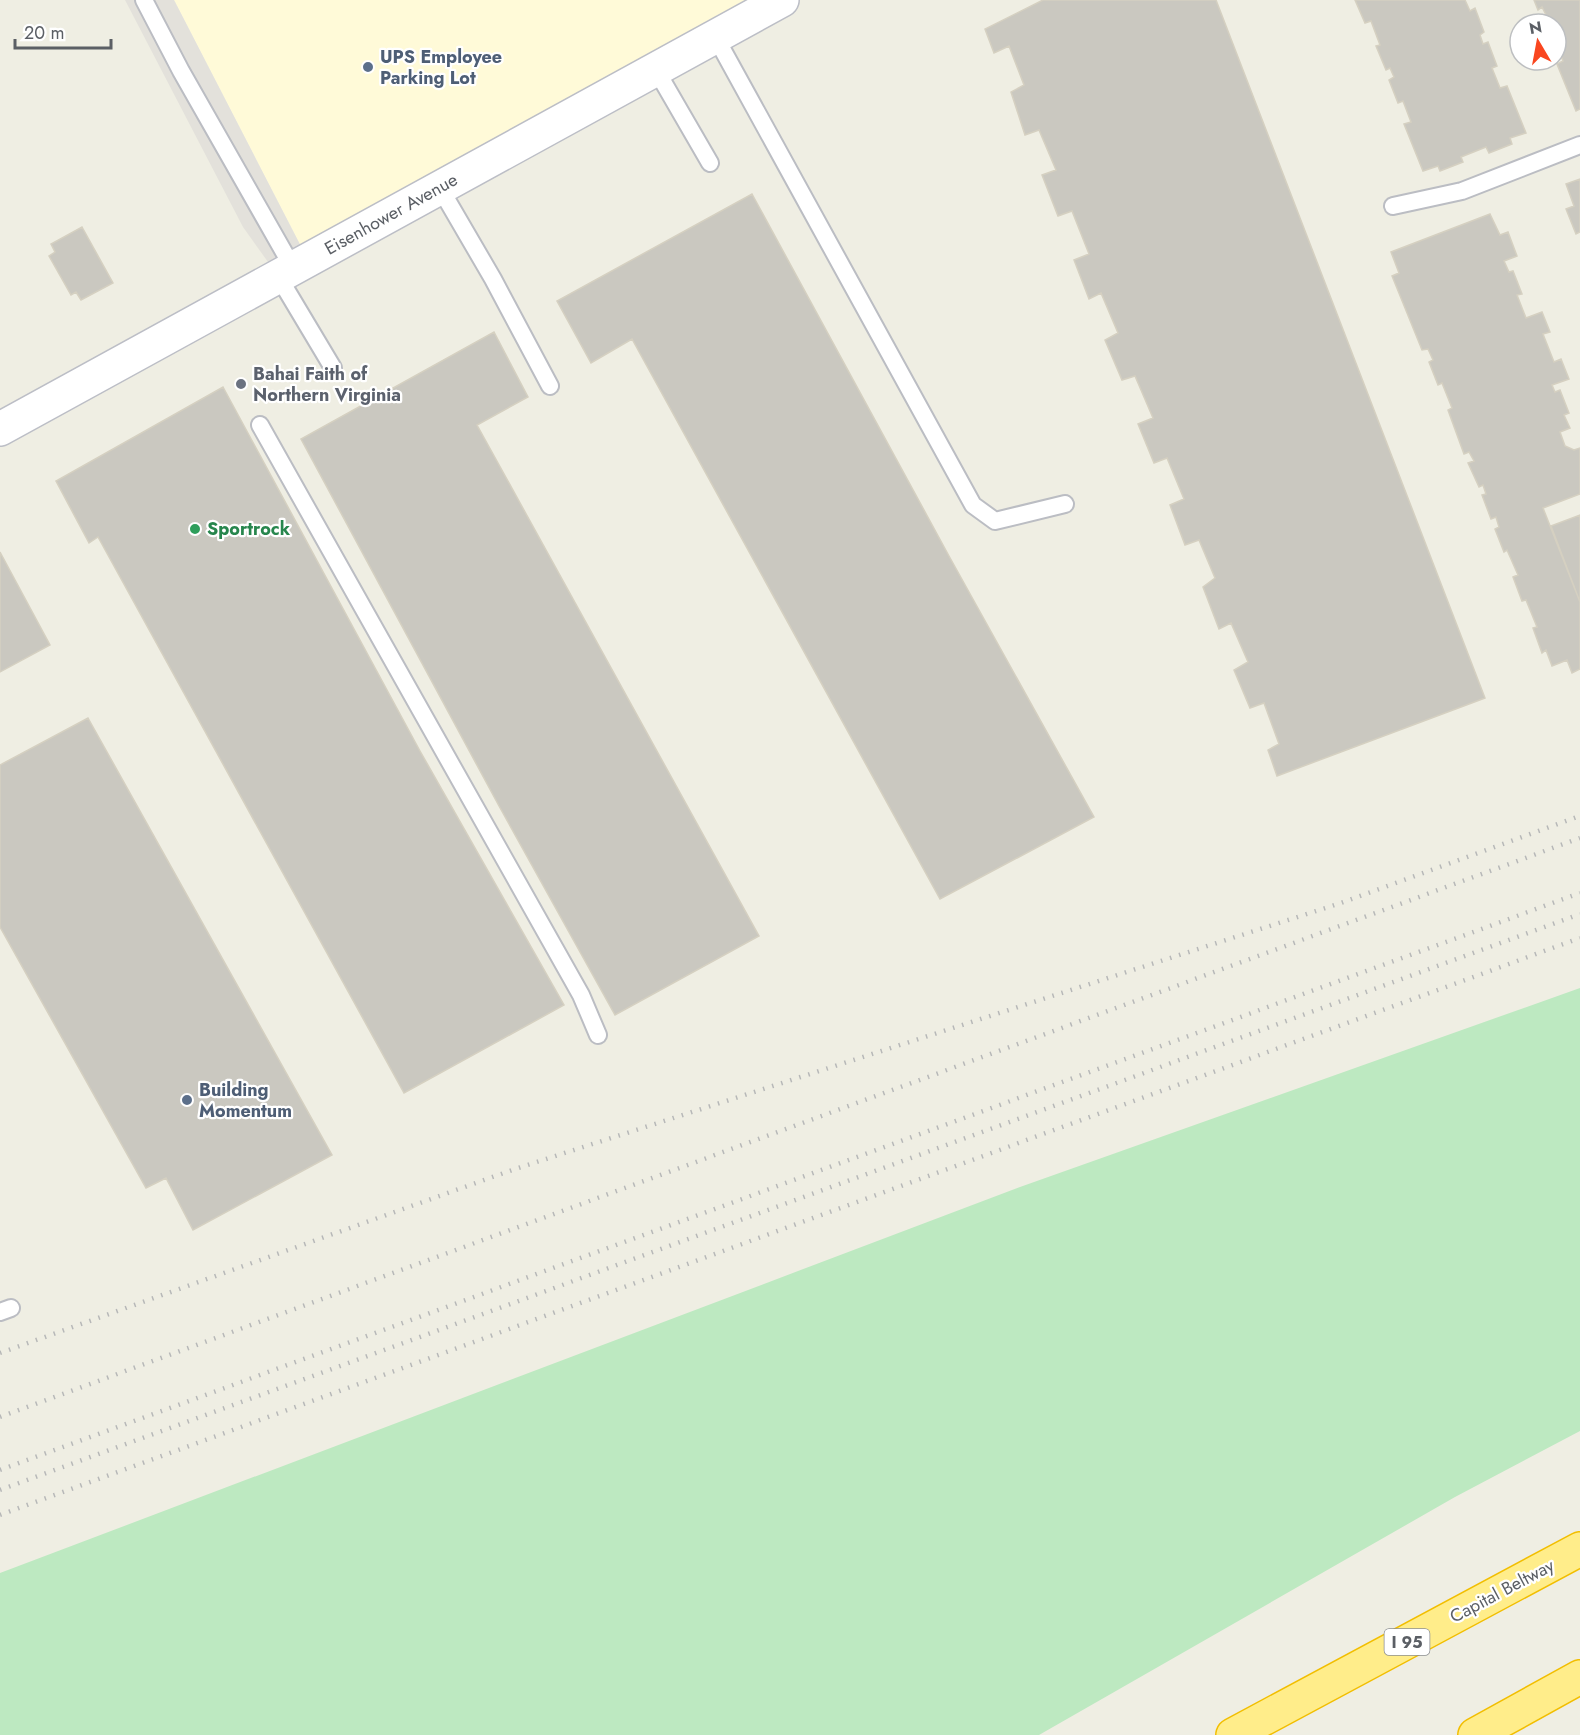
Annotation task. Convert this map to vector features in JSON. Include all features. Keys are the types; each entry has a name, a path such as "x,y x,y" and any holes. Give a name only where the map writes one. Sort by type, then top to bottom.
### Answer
{"highway":[{"name":"Capital Beltway","path":"1233,1735 1580,1550"},
{"path":"1475,1735 1580,1677"}],"main road":[{"name":"Eisenhower Avenue","path":"0,429 782,0"}],"lane":[{"path":"144,0 333,368"},
{"path":"715,36 973,505 995,521 1065,504"},
{"path":"655,68 710,163"},
{"path":"1393,206 1462,190 1580,145"},
{"path":"440,188 493,279 550,386"},
{"path":"260,424 581,995 598,1035"}],"shaded area":[{"path":"125,0 174,0 308,260 278,276 243,227"},
{"path":"174,0 781,0 308,260"}],"green space":[{"path":"1580,988 1580,1431 1455,1497 1039,1735 0,1735 0,1573 1020,1187"}],"building":[{"path":"1043,0 1216,0 1485,698 1277,776 1268,750 1279,744 1264,703 1250,708 1234,670 1248,662 1231,623 1219,629 1203,587 1215,578 1199,540 1185,545 1170,505 1184,499 1167,458 1154,463 1138,424 1153,418 1135,376 1122,380 1105,340 1118,333 1101,293 1089,299 1074,260 1089,254 1072,211 1058,216 1042,175 1056,170 1039,130 1025,135 1011,92 1024,85 1009,46 994,53 985,29"},
{"path":"1355,0 1465,0 1470,11 1475,8 1484,32 1480,35 1483,44 1488,42 1497,66 1492,68 1500,88 1507,86 1526,133 1510,138 1512,144 1489,153 1486,147 1461,157 1463,162 1440,171 1438,166 1423,171 1404,124 1411,122 1403,101 1398,103 1389,80 1394,77 1390,68 1386,70 1376,46 1380,45 1371,21 1365,23"},
{"path":"1534,0 1580,0 1580,109 1576,111 1560,72 1568,72 1568,12 1544,12 1542,7 1538,10"},
{"path":"1580,179 1580,232 1576,234 1566,209 1574,206 1566,184"},
{"path":"752,194 1094,817 940,899 632,339 591,363 557,301"},
{"path":"1490,214 1500,235 1508,232 1517,256 1504,261 1509,272 1513,271 1522,294 1517,295 1526,318 1542,312 1550,332 1543,334 1554,362 1561,359 1569,379 1552,385 1555,392 1560,390 1569,413 1564,415 1570,428 1560,432 1565,446 1574,450 1580,448 1580,494 1543,508 1580,602 1580,669 1572,673 1567,660 1552,666 1546,650 1542,653 1533,628 1537,627 1526,600 1522,601 1513,577 1518,575 1507,550 1504,552 1495,529 1499,527 1496,517 1491,519 1482,495 1486,494 1483,485 1479,487 1468,463 1474,461 1469,452 1464,454 1448,410 1452,408 1442,383 1438,385 1429,362 1433,360 1428,349 1422,350 1392,276 1399,273 1391,252"},
{"path":"82,227 113,283 81,300 76,292 71,295 49,256 55,252 51,244"},
{"path":"494,332 528,397 477,425 759,936 615,1015 499,806 301,439"},
{"path":"223,387 420,751 564,1005 404,1093 98,537 89,543 56,481"},
{"path":"1580,515 1580,602 1551,526"},
{"path":"0,552 50,645 0,672"},
{"path":"88,718 332,1155 193,1230 166,1178 146,1188 0,927 0,765"}],"railway":[{"path":"0,1353 515,1169 1341,903 1580,816"},
{"path":"0,1417 1580,838"},
{"path":"0,1470 1580,893"},
{"path":"0,1490 1580,914"},
{"path":"0,1515 1580,938"}],"place":[{"name":"UPS Employee Parking Lot","path":"368,67"},
{"name":"Bahai Faith of Northern Virginia","path":"241,384"},
{"name":"Sportrock","path":"195,529"},
{"name":"Building Momentum","path":"187,1100"}]}
